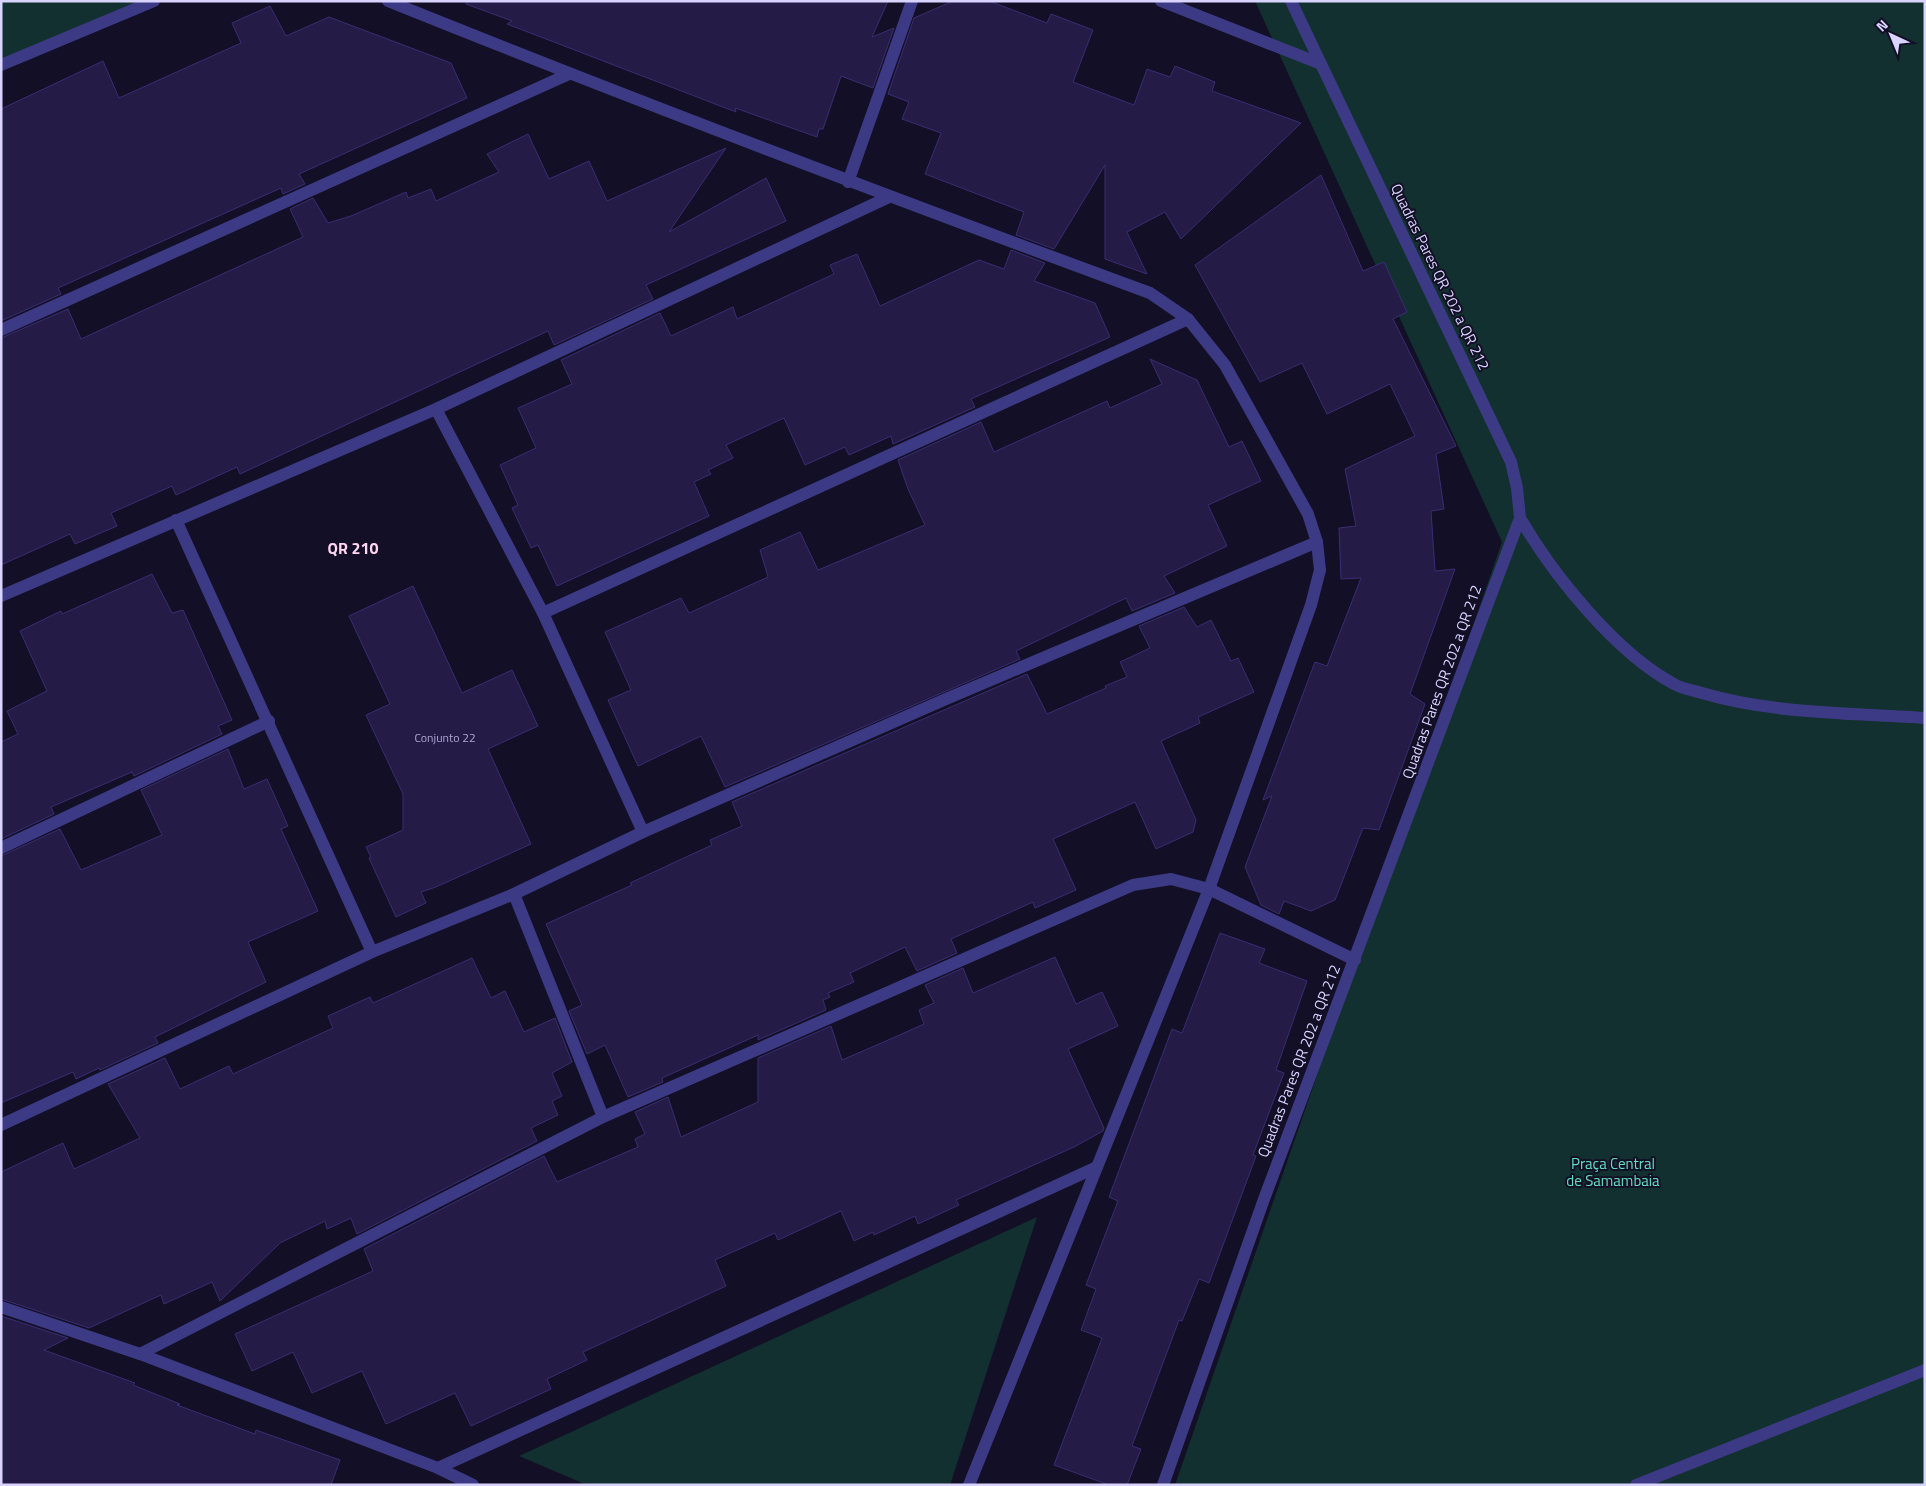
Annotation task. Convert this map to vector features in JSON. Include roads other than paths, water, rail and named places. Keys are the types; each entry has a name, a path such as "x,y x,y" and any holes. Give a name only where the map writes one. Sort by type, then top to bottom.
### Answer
{"street":[{"path":"1,65 154,1"},
{"path":"388,1 569,74 848,182 1150,293 1188,319 1225,366 1308,514 1317,542 1320,570 1311,605 1209,889 969,1485"},
{"path":"848,182 912,1"},
{"path":"1161,1 1320,64"},
{"name":"Quadras Pares QR 202 a QR 212","path":"1163,1485 1264,1199 1520,518 1517,488 1511,462 1291,1"},
{"path":"1,330 569,74"},
{"path":"1,596 436,410 889,197"},
{"path":"542,614 1188,319"},
{"path":"436,410 542,614 643,832"},
{"path":"1520,518 1579,601 1635,658 1675,685 1733,702 1925,718"},
{"path":"176,520 269,721 372,952"},
{"path":"1,1125 372,952 514,894 643,832 1317,542"},
{"path":"1,848 269,721"},
{"path":"140,1354 603,1117 1133,886 1171,879 1209,889 1355,960"},
{"path":"514,894 603,1117"},
{"path":"438,1468 1097,1166"},
{"path":"1,1307 140,1354 438,1468 473,1485"},
{"path":"1636,1485 1925,1370"}],"district":[{"name":"QR 210","path":"353,548"}],"park label":[{"name":"Praça Central de Samambaia","path":"1613,1172"}]}
